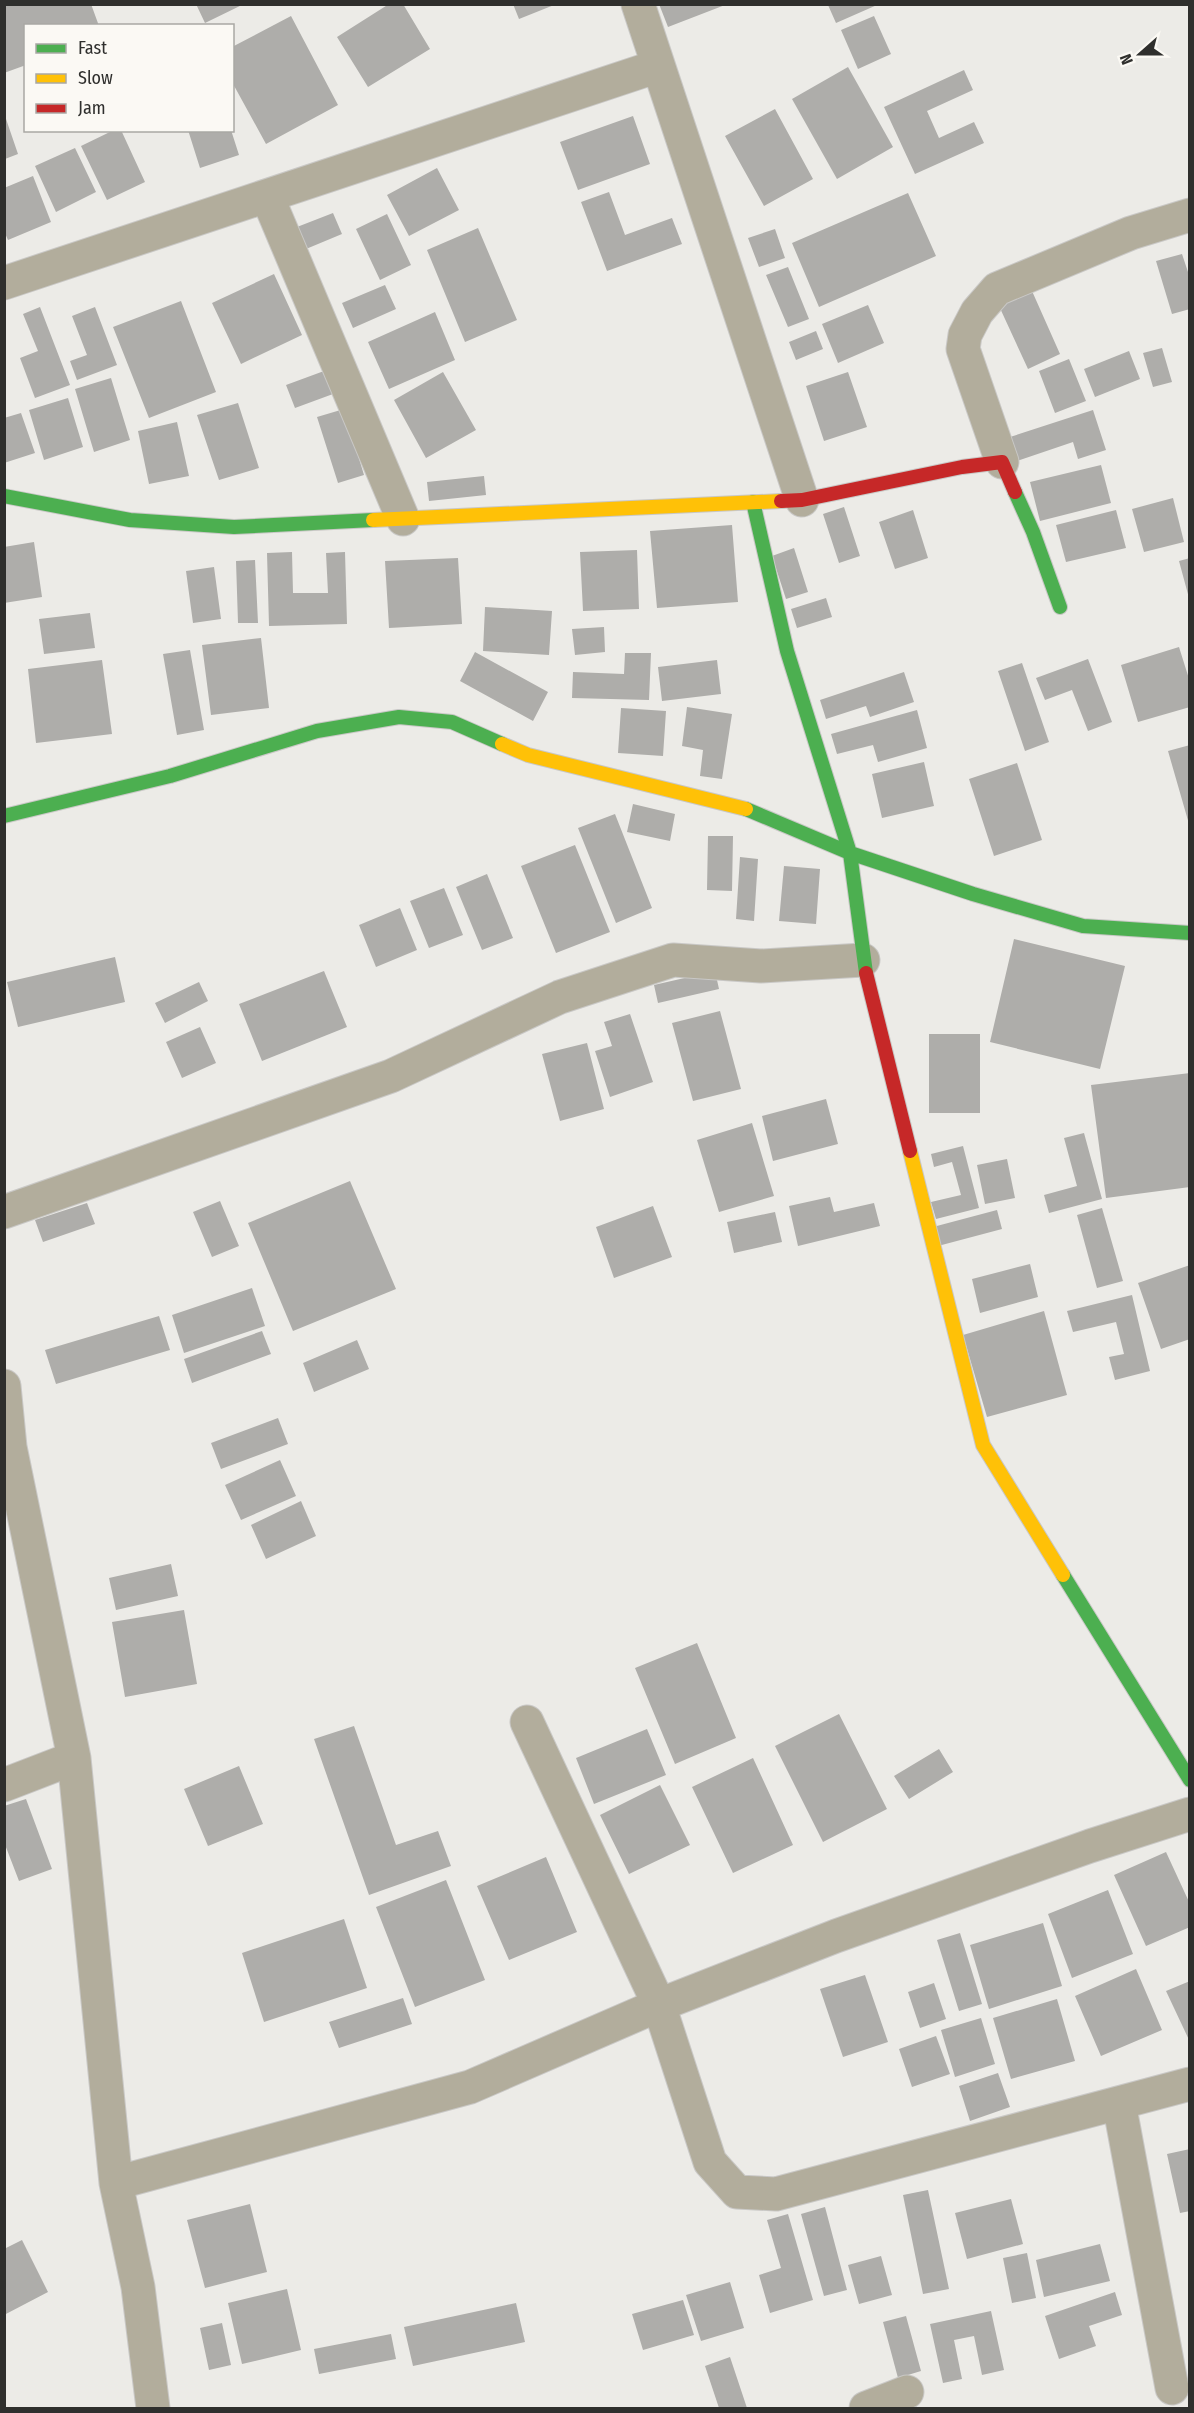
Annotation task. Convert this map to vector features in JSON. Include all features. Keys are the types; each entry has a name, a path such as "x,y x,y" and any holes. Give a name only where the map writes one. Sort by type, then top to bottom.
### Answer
{"street":[{"path":"638,4 802,500"},
{"path":"4,283 658,66"},
{"path":"267,196 403,519"},
{"path":"1060,607 1033,532 1002,462 963,349 965,335 977,312 997,289 1131,233 1190,215"},
{"path":"4,496 130,520 234,527 802,500 962,467 1002,462"},
{"path":"753,502 787,651 850,853 863,960 983,1445 1190,1780"},
{"path":"4,816 170,776 317,731 399,717 452,722 528,755 756,812 850,853 973,894 1083,926 1190,933"},
{"path":"4,1212 391,1076 560,997 673,960 761,966 863,960"},
{"path":"4,1386 10,1447 74,1758 116,2182 138,2287 146,2407"},
{"path":"527,1722 659,2005 710,2162 737,2192 776,2194 1190,2084"},
{"path":"4,1785 74,1758"},
{"path":"116,2182 470,2087 659,2005 836,1936 1090,1846 1190,1814"},
{"path":"1119,2103 1172,2388"},
{"path":"866,2409 907,2392"}],"building":[{"path":"4,4 91,4 98,24 24,24 24,66 4,73"},
{"path":"196,4 244,4 205,23"},
{"path":"389,4 403,4 430,49 368,87 337,37"},
{"path":"513,4 554,4 554,5 519,19"},
{"path":"659,4 725,4 725,5 668,27"},
{"path":"828,5 877,5 836,23"},
{"path":"291,16 338,105 266,144 234,86 234,46"},
{"path":"874,16 891,54 858,69 841,30"},
{"path":"848,67 893,147 837,179 792,99"},
{"path":"964,70 973,90 927,111 939,138 974,122 984,143 915,174 884,107"},
{"path":"775,109 813,179 764,206 725,136"},
{"path":"5,116 18,154 5,159"},
{"path":"633,116 650,164 578,190 560,142"},
{"path":"110,132 122,132 145,182 107,200 81,146"},
{"path":"189,132 232,132 239,155 200,168"},
{"path":"75,148 96,192 56,212 35,166"},
{"path":"437,168 459,210 409,236 387,195"},
{"path":"33,176 51,222 8,240 4,231 4,188"},
{"path":"609,192 625,235 672,218 682,244 607,271 581,202"},
{"path":"908,193 936,256 819,307 792,243"},
{"path":"333,213 342,234 306,249 297,227"},
{"path":"387,214 411,265 380,280 356,229"},
{"path":"478,228 517,320 465,342 427,250"},
{"path":"775,229 785,258 759,267 748,238"},
{"path":"1182,254 1190,278 1190,309 1172,314 1156,261"},
{"path":"788,267 809,319 788,327 766,275"},
{"path":"274,274 302,335 241,364 212,303"},
{"path":"385,285 396,309 353,328 342,303"},
{"path":"1032,291 1060,354 1028,369 999,306"},
{"path":"181,301 216,392 149,418 113,327"},
{"path":"868,305 884,343 838,363 822,324"},
{"path":"40,307 70,385 35,398 20,358 38,351 23,314"},
{"path":"95,307 117,365 77,380 70,361 87,355 72,316"},
{"path":"435,312 455,360 389,389 368,342"},
{"path":"816,331 823,349 796,360 789,342"},
{"path":"1162,348 1172,382 1153,387 1143,353"},
{"path":"1129,351 1140,379 1095,397 1084,369"},
{"path":"1069,359 1086,401 1055,413 1039,371"},
{"path":"324,371 333,394 295,408 286,385"},
{"path":"443,372 476,430 426,458 394,400"},
{"path":"848,372 867,427 824,441 806,386"},
{"path":"111,378 130,440 94,452 75,389"},
{"path":"68,398 83,447 44,460 29,410"},
{"path":"238,403 259,468 219,480 197,415"},
{"path":"344,409 364,475 338,483 317,417"},
{"path":"1093,410 1106,450 1078,459 1073,442 1017,461 1010,437"},
{"path":"21,413 35,453 4,463 4,418"},
{"path":"177,422 189,476 149,484 138,431"},
{"path":"1101,465 1111,503 1040,521 1030,482"},
{"path":"484,476 486,495 429,501 427,482"},
{"path":"1173,498 1184,542 1144,552 1132,509"},
{"path":"844,507 860,556 839,563 823,514"},
{"path":"913,510 928,558 895,569 879,522"},
{"path":"1116,510 1126,548 1066,562 1056,525"},
{"path":"732,525 738,602 657,608 650,531"},
{"path":"34,542 42,597 4,603 4,547"},
{"path":"794,548 808,592 786,599 772,556"},
{"path":"637,550 639,609 583,611 580,552"},
{"path":"292,552 293,593 328,593 326,553 345,552 347,624 269,626 267,553"},
{"path":"458,558 462,624 389,628 385,561"},
{"path":"1190,558 1190,598 1189,598 1179,561"},
{"path":"255,560 258,623 238,623 236,561"},
{"path":"214,567 221,619 193,623 186,571"},
{"path":"826,598 832,617 797,628 791,609"},
{"path":"485,607 552,611 549,655 483,651"},
{"path":"90,613 95,648 44,654 39,619"},
{"path":"604,627 605,652 575,655 572,629"},
{"path":"261,638 269,708 211,715 202,645"},
{"path":"1179,647 1190,682 1190,707 1138,722 1121,665"},
{"path":"190,650 204,730 177,735 163,654"},
{"path":"475,652 548,692 533,721 460,681"},
{"path":"625,653 651,653 649,700 572,698 573,672 624,674"},
{"path":"1088,659 1112,722 1088,731 1072,690 1045,700 1036,678"},
{"path":"102,660 112,734 36,743 28,669"},
{"path":"717,660 721,694 662,701 658,667"},
{"path":"1022,663 1049,742 1025,751 998,671"},
{"path":"904,672 914,702 870,717 866,706 826,719 820,700"},
{"path":"687,707 732,714 722,779 700,776 703,750 682,746"},
{"path":"621,708 666,711 663,756 618,753"},
{"path":"917,710 927,748 878,762 873,745 837,754 831,734"},
{"path":"1190,745 1190,824 1189,824 1168,751"},
{"path":"924,762 934,806 882,818 872,774"},
{"path":"1017,763 1042,840 994,856 969,779"},
{"path":"633,804 675,814 670,841 627,832"},
{"path":"615,814 652,908 616,923 578,828"},
{"path":"708,836 733,836 732,891 707,890"},
{"path":"575,845 610,932 556,953 521,866"},
{"path":"740,857 758,859 754,921 736,919"},
{"path":"784,866 820,869 816,924 779,921"},
{"path":"487,874 513,938 482,950 456,887"},
{"path":"444,888 463,935 429,948 410,901"},
{"path":"400,908 417,950 376,967 359,925"},
{"path":"1014,939 1125,966 1100,1069 990,1042"},
{"path":"115,957 125,1002 18,1027 7,982"},
{"path":"324,971 347,1027 262,1061 239,1004"},
{"path":"715,971 719,989 658,1003 654,985"},
{"path":"199,982 208,1001 165,1023 155,1003"},
{"path":"720,1011 741,1089 693,1101 672,1023"},
{"path":"630,1014 653,1082 610,1097 595,1051 612,1046 604,1022"},
{"path":"200,1027 216,1063 182,1078 166,1042"},
{"path":"929,1034 980,1034 980,1113 929,1113"},
{"path":"587,1043 604,1109 560,1121 542,1054"},
{"path":"1190,1073 1190,1187 1106,1198 1091,1085"},
{"path":"826,1099 838,1144 773,1161 762,1116"},
{"path":"752,1123 774,1196 719,1212 697,1140"},
{"path":"1084,1133 1102,1199 1049,1213 1044,1195 1077,1186 1064,1138"},
{"path":"963,1146 979,1208 936,1219 931,1202 961,1195 952,1162 934,1167 931,1154"},
{"path":"1007,1159 1015,1198 985,1204 977,1165"},
{"path":"350,1181 396,1289 293,1331 248,1223"},
{"path":"830,1197 834,1212 874,1203 880,1226 798,1246 789,1206"},
{"path":"220,1201 239,1246 212,1257 193,1212"},
{"path":"87,1203 95,1224 43,1242 35,1220"},
{"path":"653,1206 672,1257 614,1278 596,1227"},
{"path":"1102,1208 1123,1281 1097,1288 1077,1215"},
{"path":"997,1210 1002,1229 938,1246 933,1227"},
{"path":"775,1212 782,1242 734,1253 727,1222"},
{"path":"1030,1264 1038,1297 980,1313 972,1279"},
{"path":"1190,1265 1190,1339 1161,1349 1138,1283"},
{"path":"252,1288 265,1326 184,1353 172,1315"},
{"path":"1132,1295 1150,1371 1115,1380 1109,1357 1124,1354 1116,1322 1073,1332 1067,1311"},
{"path":"1044,1311 1067,1395 987,1417 963,1335"},
{"path":"159,1316 170,1350 56,1384 45,1350"},
{"path":"262,1331 271,1354 192,1383 184,1359"},
{"path":"357,1340 369,1369 314,1392 303,1363"},
{"path":"278,1418 288,1444 221,1469 211,1443"},
{"path":"280,1460 296,1496 241,1520 225,1485"},
{"path":"301,1501 316,1536 266,1559 251,1525"},
{"path":"171,1564 178,1596 116,1610 109,1578"},
{"path":"184,1610 197,1684 125,1697 112,1622"},
{"path":"697,1643 736,1738 675,1764 635,1668"},
{"path":"839,1714 887,1809 823,1842 775,1746"},
{"path":"354,1726 396,1845 438,1831 451,1866 369,1895 314,1739"},
{"path":"647,1729 666,1775 594,1804 576,1758"},
{"path":"939,1749 953,1772 909,1799 894,1776"},
{"path":"753,1758 793,1845 733,1873 692,1787"},
{"path":"239,1766 263,1824 208,1846 184,1789"},
{"path":"660,1785 690,1845 629,1874 600,1815"},
{"path":"26,1799 52,1869 19,1881 4,1842 4,1806"},
{"path":"1166,1852 1190,1904 1190,1927 1146,1946 1114,1875"},
{"path":"546,1857 577,1932 509,1960 477,1886"},
{"path":"446,1880 485,1980 415,2007 376,1907"},
{"path":"1108,1890 1133,1954 1072,1978 1048,1914"},
{"path":"344,1919 367,1988 264,2022 242,1953"},
{"path":"1043,1923 1062,1986 989,2009 970,1945"},
{"path":"960,1933 982,2004 959,2011 937,1940"},
{"path":"1136,1969 1162,2030 1101,2056 1075,1996"},
{"path":"865,1975 888,2042 843,2057 820,1989"},
{"path":"1190,1981 1190,2042 1166,1991"},
{"path":"934,1983 946,2019 920,2028 908,1992"},
{"path":"403,1998 412,2024 339,2048 329,2022"},
{"path":"1057,1999 1075,2061 1011,2079 993,2018"},
{"path":"981,2018 995,2064 955,2077 941,2030"},
{"path":"936,2036 950,2074 912,2087 899,2049"},
{"path":"998,2073 1010,2107 970,2121 959,2086"},
{"path":"1190,2149 1190,2211 1180,2213 1167,2154"},
{"path":"928,2190 949,2289 923,2294 903,2195"},
{"path":"1011,2199 1023,2244 967,2259 955,2213"},
{"path":"250,2204 267,2272 205,2288 187,2220"},
{"path":"825,2207 847,2290 824,2296 801,2214"},
{"path":"788,2214 813,2300 770,2313 759,2275 781,2268 767,2220"},
{"path":"22,2240 48,2292 4,2315 4,2249"},
{"path":"1100,2244 1110,2281 1044,2297 1036,2260"},
{"path":"1027,2253 1036,2298 1012,2303 1003,2258"},
{"path":"881,2256 892,2295 859,2304 848,2265"},
{"path":"730,2282 744,2328 701,2341 686,2295"},
{"path":"287,2289 301,2350 242,2364 228,2303"},
{"path":"1115,2292 1122,2315 1089,2326 1096,2346 1059,2359 1045,2316"},
{"path":"683,2300 694,2335 643,2350 632,2314"},
{"path":"516,2303 525,2342 413,2366 404,2327"},
{"path":"991,2311 1004,2370 982,2375 974,2336 954,2340 962,2379 943,2383 930,2324"},
{"path":"906,2316 921,2371 898,2378 883,2322"},
{"path":"222,2323 231,2365 209,2370 200,2328"},
{"path":"391,2334 396,2359 319,2374 314,2349"},
{"path":"730,2357 747,2408 719,2408 705,2366"}],"traffic: fast":[{"path":"1015,492 1033,532 1060,607"},
{"path":"4,496 130,520 234,527 373,520"},
{"path":"753,502 787,651 850,853 866,973"},
{"path":"4,816 170,776 317,731 399,717 452,722 502,744"},
{"path":"746,809 850,853 973,894 1083,926 1190,933"},
{"path":"1063,1575 1190,1780"}],"traffic: slow":[{"path":"373,520 781,501"},
{"path":"502,744 528,755 746,809"},
{"path":"910,1151 983,1445 1063,1575"}],"traffic: jam":[{"path":"781,501 802,500 962,467 1002,462 1015,492"},
{"path":"866,973 910,1151"}]}
